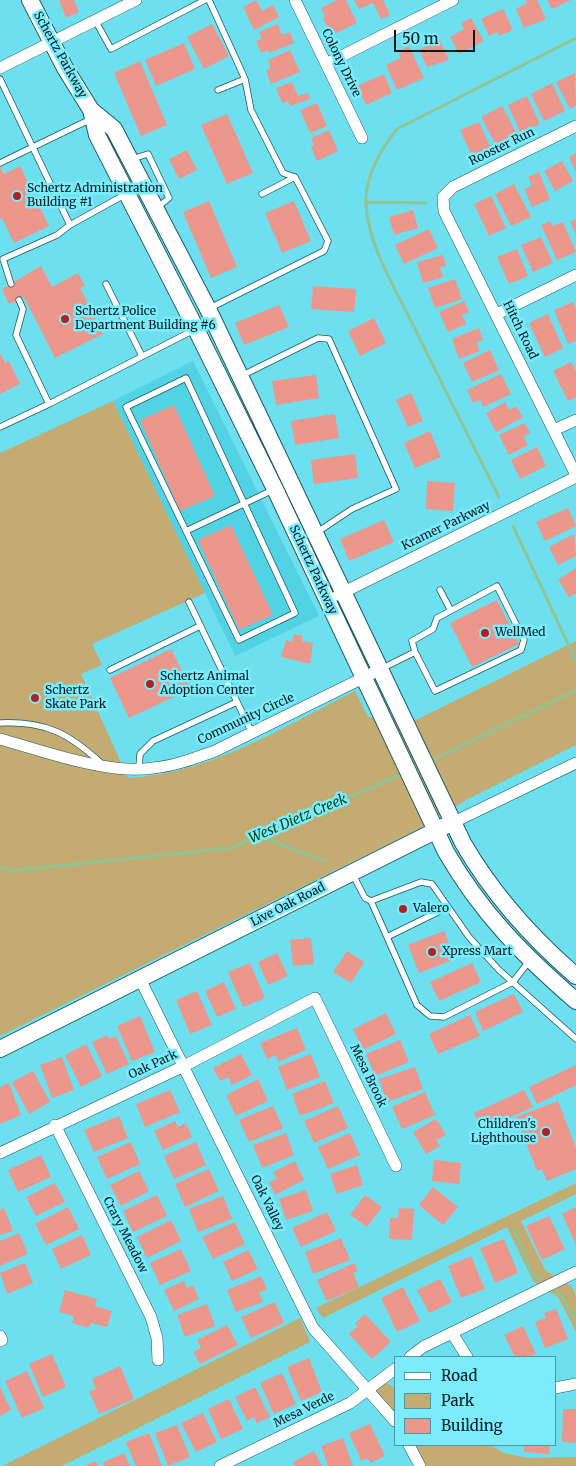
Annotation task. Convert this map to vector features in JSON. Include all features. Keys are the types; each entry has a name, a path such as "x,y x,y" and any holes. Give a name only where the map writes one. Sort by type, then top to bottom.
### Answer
{"main road":[{"name":"Schertz Parkway","path":"30,0 92,114 96,135 224,385 274,489 344,591 397,705 482,876 509,910 548,951 576,976"},
{"name":"Schertz Parkway","path":"92,114 114,129 208,309 290,481 327,600 436,830 466,886 494,923 530,960 576,1001"},
{"path":"112,167 131,160"},
{"path":"137,216 155,209"},
{"path":"193,324 208,309"},
{"path":"224,385 240,377"},
{"path":"274,489 290,481"},
{"name":"Live Oak Road","path":"0,1048 454,822"}],"street":[{"path":"0,68 136,0"},
{"name":"Colony Drive","path":"295,0 362,138"},
{"path":"326,64 453,0"},
{"name":"Rooster Run","path":"443,197 453,187 576,126"},
{"name":"Hitch Road","path":"443,197 444,211 497,314 576,476"},
{"path":"497,314 576,275"},
{"path":"554,430 576,420"},
{"name":"Kramer Parkway","path":"327,600 576,476"},
{"name":"Community Circle","path":"0,738 88,763 151,769 187,761 215,751 381,669"},
{"name":"Live Oak Road","path":"454,822 576,763"},
{"name":"Oak Valley","path":"140,979 313,1328 394,1420"},
{"name":"Oak Park","path":"0,1153 184,1066 315,998"},
{"name":"Mesa Brook","path":"315,998 396,1166"},
{"name":"Crary Meadow","path":"55,1126 151,1317 157,1338 158,1360"},
{"path":"411,1356 423,1347 576,1272"},
{"path":"452,1333 466,1356"},
{"name":"Mesa Verde","path":"220,1466 350,1402 394,1370"},
{"path":"556,1388 576,1384"},
{"path":"410,1446 420,1466"}],"lane":[{"path":"95,20 111,49 205,0"},
{"path":"208,309 324,251 328,241 295,177 283,173 251,110 244,79 210,0"},
{"path":"218,90 244,79"},
{"path":"0,80 70,225"},
{"path":"0,163 92,114"},
{"path":"262,194 295,177"},
{"path":"12,284 3,259 57,235 70,225 126,194"},
{"path":"106,284 142,356"},
{"path":"19,300 23,309 16,335 49,404"},
{"path":"0,427 142,356 193,324"},
{"path":"240,377 318,338 329,339 396,488 352,509 307,538"},
{"path":"186,378 295,613 239,640 186,530 126,407 186,378"},
{"path":"186,530 274,489"},
{"path":"498,586 524,640 521,650 435,691 415,652 412,641 433,629 437,618 498,586"},
{"path":"440,590 450,610"},
{"path":"189,602 252,733"},
{"path":"110,670 200,626"},
{"path":"381,669 415,652"},
{"path":"139,768 140,754 154,742 237,702"},
{"path":"0,723 23,722 56,730 80,743 104,765"},
{"path":"352,873 365,898 371,901 376,901 415,884 427,882 432,884 469,937 513,982 576,1039"},
{"path":"371,901 417,1005 430,1016 444,1017 513,982 530,960"},
{"path":"387,937 448,907"}],"shaded area":[{"path":"193,361 319,616 235,656 113,401"}],"green space":[{"path":"113,401 205,593 92,644 102,665 81,674 128,778 158,775 188,768 217,758 273,733 355,691 368,717 416,720 576,641 576,745 468,799 415,831 0,1036 0,453"},
{"path":"576,1183 576,1194 521,1221 545,1270 572,1287 576,1297 576,1332 558,1297 533,1281 507,1227 323,1318 316,1308"},
{"path":"300,1318 310,1342 62,1466 2,1466"},
{"path":"383,1381 394,1387 394,1421 367,1390"},
{"path":"410,1446 493,1446 504,1453 528,1458 576,1457 576,1466 420,1466"}],"building":[{"path":"59,0 74,0 79,12 66,18"},
{"path":"256,0 262,11 273,5 279,17 254,30 243,7"},
{"path":"337,0 346,0 357,23 331,35 323,18 325,16 321,8"},
{"path":"354,0 383,0 390,15 381,19 373,3 359,9"},
{"path":"526,0 537,0 546,19 524,28 516,9 527,3"},
{"path":"547,0 571,0 552,9"},
{"path":"503,9 513,30 499,36 497,32 489,36 481,19"},
{"path":"471,18 484,41 459,54 450,37 464,29 461,23"},
{"path":"212,24 229,56 204,69 187,37"},
{"path":"278,24 282,35 290,32 294,43 269,53 268,50 261,53 256,41 262,39 259,32"},
{"path":"440,40 449,60 427,67 419,50"},
{"path":"184,43 195,69 156,86 145,60"},
{"path":"409,46 424,78 397,90 386,65 401,58 398,51"},
{"path":"290,50 300,72 271,84 266,71 271,68 268,60"},
{"path":"140,61 167,125 141,136 114,73"},
{"path":"575,73 576,105 570,109 556,82"},
{"path":"384,74 392,93 366,105 357,86"},
{"path":"292,82 298,96 308,93 310,99 290,106 288,101 282,103 276,88"},
{"path":"552,83 565,111 544,121 531,94"},
{"path":"527,96 540,124 520,132 508,105"},
{"path":"317,103 327,126 310,133 300,110"},
{"path":"502,106 517,134 496,145 481,117"},
{"path":"227,114 253,173 227,184 201,125"},
{"path":"479,122 491,148 472,156 460,130"},
{"path":"329,130 338,151 317,161 311,147 314,145 311,138"},
{"path":"187,150 197,170 179,179 169,159"},
{"path":"576,153 576,172 569,157"},
{"path":"562,161 573,181 555,191 544,171"},
{"name":"Schertz Administration Building #1","path":"20,166 49,226 14,243 2,218 0,219 0,167 4,174"},
{"path":"539,172 550,199 532,207 524,189 532,186 528,177"},
{"path":"514,184 531,217 511,226 495,194"},
{"path":"491,196 506,228 489,236 474,204"},
{"path":"209,201 237,267 211,278 183,212"},
{"path":"294,201 311,241 282,253 265,213"},
{"path":"413,210 418,228 394,235 389,217"},
{"path":"576,219 576,235 570,222"},
{"path":"550,221 553,226 563,222 576,252 557,260 541,225"},
{"path":"429,229 438,248 404,264 395,245"},
{"path":"541,237 553,263 533,272 521,245"},
{"path":"517,249 528,276 509,284 497,257"},
{"path":"443,255 446,266 440,267 443,277 423,283 417,262"},
{"name":"Schertz Police Department Building #6","path":"41,266 52,287 78,273 85,286 80,288 103,334 55,358 24,297 9,304 2,289"},
{"path":"455,279 462,299 435,308 428,288"},
{"path":"313,286 356,289 354,312 311,309"},
{"path":"464,301 469,312 462,315 466,324 448,332 439,312"},
{"path":"573,302 576,309 576,341 568,344 554,310"},
{"path":"279,305 289,327 244,345 235,323"},
{"path":"548,314 563,348 545,357 529,323"},
{"path":"374,318 386,343 360,356 348,331"},
{"path":"479,328 483,340 476,342 480,351 459,359 452,339"},
{"path":"490,350 499,370 472,382 463,363"},
{"path":"0,353 5,363 9,361 20,384 0,394"},
{"path":"571,362 576,371 576,397 568,401 553,371"},
{"path":"501,374 511,394 483,407 480,400 473,403 467,390"},
{"path":"316,375 319,398 276,405 272,381"},
{"path":"411,393 423,421 408,427 396,400"},
{"path":"505,402 509,410 516,406 523,417 496,432 486,413"},
{"path":"174,405 215,496 180,511 140,420"},
{"path":"335,414 339,438 295,445 291,421"},
{"path":"525,423 530,433 523,436 528,445 509,455 499,435"},
{"path":"430,431 441,457 415,468 404,443"},
{"path":"537,447 546,466 520,479 511,460"},
{"path":"355,454 358,478 314,484 311,460"},
{"path":"427,481 455,483 453,511 426,509"},
{"path":"568,508 576,526 545,541 536,522"},
{"path":"384,520 394,542 349,561 340,539"},
{"path":"231,525 273,615 239,630 198,540"},
{"path":"574,534 576,556 558,565 549,547"},
{"path":"576,568 576,593 569,597 558,580"},
{"name":"WellMed","path":"497,600 519,644 472,667 450,623"},
{"path":"294,634 303,636 302,641 313,643 310,664 281,657 286,640 292,642"},
{"name":"Schertz Animal Adoption Center","path":"171,649 191,689 129,718 110,678"},
{"name":"Xpress Mart","path":"444,931 455,959 419,973 408,945"},
{"path":"311,938 314,964 293,966 290,940"},
{"path":"347,951 364,962 351,983 333,972"},
{"path":"277,953 288,976 268,985 258,962"},
{"path":"250,963 265,998 243,1007 228,972"},
{"path":"472,963 481,982 439,1001 430,982"},
{"path":"224,982 236,1009 217,1017 205,991"},
{"path":"197,991 212,1025 190,1034 176,1000"},
{"path":"514,994 523,1012 483,1031 475,1012"},
{"path":"386,1013 396,1034 363,1050 353,1029"},
{"path":"470,1015 480,1036 438,1054 429,1034"},
{"path":"140,1016 155,1052 132,1061 117,1026"},
{"path":"297,1028 306,1050 278,1062 276,1055 267,1059 260,1043"},
{"path":"107,1035 109,1039 116,1036 129,1064 107,1074 92,1042"},
{"path":"400,1040 409,1062 375,1076 366,1054"},
{"path":"86,1044 102,1076 81,1087 65,1055"},
{"path":"241,1054 252,1075 232,1085 228,1077 220,1081 213,1068"},
{"path":"311,1054 320,1077 287,1090 278,1067"},
{"path":"62,1057 74,1090 52,1098 40,1065"},
{"path":"576,1065 576,1085 537,1104 529,1087"},
{"path":"415,1067 423,1089 387,1102 379,1079"},
{"path":"33,1071 50,1102 29,1114 12,1082"},
{"path":"258,1079 268,1101 236,1116 226,1095"},
{"path":"325,1081 334,1103 300,1116 292,1094"},
{"path":"9,1083 21,1115 0,1124 0,1087"},
{"path":"170,1090 180,1112 145,1127 136,1104"},
{"path":"524,1090 533,1107 482,1130 474,1113"},
{"path":"425,1092 435,1115 402,1129 392,1107"},
{"name":"Children's Lighthouse","path":"558,1101 576,1148 576,1169 547,1181 542,1169 537,1171 516,1117"},
{"path":"273,1106 283,1128 249,1142 239,1120"},
{"path":"338,1106 348,1128 314,1143 304,1121"},
{"path":"119,1116 128,1138 94,1152 84,1130"},
{"path":"436,1119 446,1135 436,1140 440,1146 426,1154 413,1132"},
{"path":"175,1121 178,1127 186,1123 192,1137 163,1150 154,1131"},
{"path":"286,1133 294,1155 262,1168 253,1145"},
{"path":"350,1133 360,1155 328,1169 318,1147"},
{"path":"131,1142 140,1164 107,1179 97,1157"},
{"path":"196,1142 206,1165 174,1179 164,1156"},
{"path":"41,1155 51,1177 18,1192 8,1170"},
{"path":"434,1160 461,1163 459,1184 432,1181"},
{"path":"295,1161 304,1180 275,1195 269,1182 277,1179 273,1172"},
{"path":"357,1165 363,1185 337,1194 330,1174"},
{"path":"209,1169 219,1191 185,1207 175,1184"},
{"path":"139,1171 149,1191 121,1206 110,1185"},
{"path":"55,1183 65,1202 36,1216 26,1197"},
{"path":"433,1187 458,1207 443,1225 419,1205"},
{"path":"306,1190 313,1211 286,1220 279,1199"},
{"path":"157,1195 167,1216 133,1232 123,1211"},
{"path":"365,1195 382,1207 367,1227 350,1215"},
{"path":"223,1196 232,1219 198,1232 189,1209"},
{"path":"68,1207 79,1229 46,1245 35,1224"},
{"path":"576,1207 576,1245 562,1214"},
{"path":"4,1208 13,1231 0,1235 0,1210"},
{"path":"399,1208 414,1209 412,1240 389,1239 390,1218 398,1218"},
{"path":"327,1212 336,1231 301,1247 292,1228"},
{"path":"549,1216 565,1249 542,1260 526,1226"},
{"path":"171,1220 181,1241 147,1258 137,1237"},
{"path":"235,1222 245,1244 213,1259 202,1237"},
{"path":"19,1233 28,1254 0,1266 0,1241"},
{"path":"82,1235 91,1255 61,1269 52,1249"},
{"path":"341,1238 350,1260 313,1274 305,1252"},
{"path":"504,1239 518,1273 495,1283 480,1248"},
{"path":"181,1249 191,1271 160,1285 150,1263"},
{"path":"248,1250 258,1269 232,1281 223,1262"},
{"path":"471,1256 485,1289 461,1298 448,1266"},
{"path":"25,1263 33,1283 7,1294 0,1273"},
{"path":"354,1263 358,1271 353,1273 359,1287 327,1301 317,1280"},
{"path":"261,1276 267,1289 259,1293 263,1302 236,1312 227,1290"},
{"path":"440,1279 452,1302 429,1313 417,1290"},
{"path":"184,1281 187,1288 193,1285 199,1299 174,1311 164,1290"},
{"path":"403,1287 420,1321 397,1332 381,1298"},
{"path":"65,1290 97,1299 95,1306 112,1311 107,1327 91,1323 89,1328 72,1323 74,1316 59,1312"},
{"path":"275,1302 284,1323 251,1338 241,1317"},
{"path":"207,1304 215,1326 185,1337 177,1315"},
{"path":"556,1309 568,1339 545,1348 535,1322 546,1318 544,1313"},
{"path":"365,1314 391,1342 372,1359 349,1334 358,1326 355,1323"},
{"path":"227,1325 238,1345 200,1364 193,1352 201,1348 197,1340"},
{"path":"523,1326 536,1354 531,1356 514,1356 504,1335"},
{"path":"52,1354 66,1387 43,1397 29,1364"},
{"path":"309,1358 322,1392 301,1401 287,1367"},
{"path":"120,1366 134,1399 99,1414 89,1391 96,1389 92,1379"},
{"path":"27,1371 44,1408 22,1418 5,1381"},
{"path":"282,1373 296,1404 274,1414 260,1383"},
{"path":"0,1387 11,1410 0,1416"},
{"path":"255,1387 270,1417 257,1423 254,1417 247,1421 235,1397"},
{"path":"229,1399 243,1429 221,1439 208,1409"},
{"path":"563,1409 576,1409 576,1443 562,1442"},
{"path":"203,1413 217,1442 196,1452 181,1423"},
{"path":"370,1424 385,1456 370,1463 368,1458 361,1461 349,1433"},
{"path":"177,1425 190,1457 168,1466 155,1433"},
{"path":"149,1433 162,1466 136,1466 126,1442"},
{"path":"343,1438 353,1466 328,1466 321,1446"},
{"path":"524,1446 550,1446 549,1454 524,1452"},
{"path":"314,1451 322,1466 295,1466 293,1462"},
{"path":"124,1453 130,1466 104,1466 102,1463"},
{"path":"96,1461 98,1466 83,1466"}],"waterway":[{"path":"499,497 382,264 370,230 367,213 367,187 376,161 397,129 576,38"},
{"path":"367,202 426,203"},
{"path":"513,526 576,661"},
{"name":"West Dietz Creek","path":"431,761 576,690"},
{"name":"West Dietz Creek","path":"0,867 9,871 231,848 405,773"},
{"path":"258,836 324,861"},
{"path":"514,1229 531,1273 541,1280"},
{"path":"556,1291 562,1296 576,1321"}],"place":[{"name":"Schertz Administration Building #1","path":"17,196"},
{"name":"Schertz Police Department Building #6","path":"65,319"},
{"name":"WellMed","path":"485,633"},
{"name":"Schertz Animal Adoption Center","path":"150,684"},
{"name":"Schertz Skate Park","path":"35,698"},
{"name":"Valero","path":"403,909"},
{"name":"Xpress Mart","path":"432,952"},
{"name":"Children's Lighthouse","path":"546,1132"}]}
